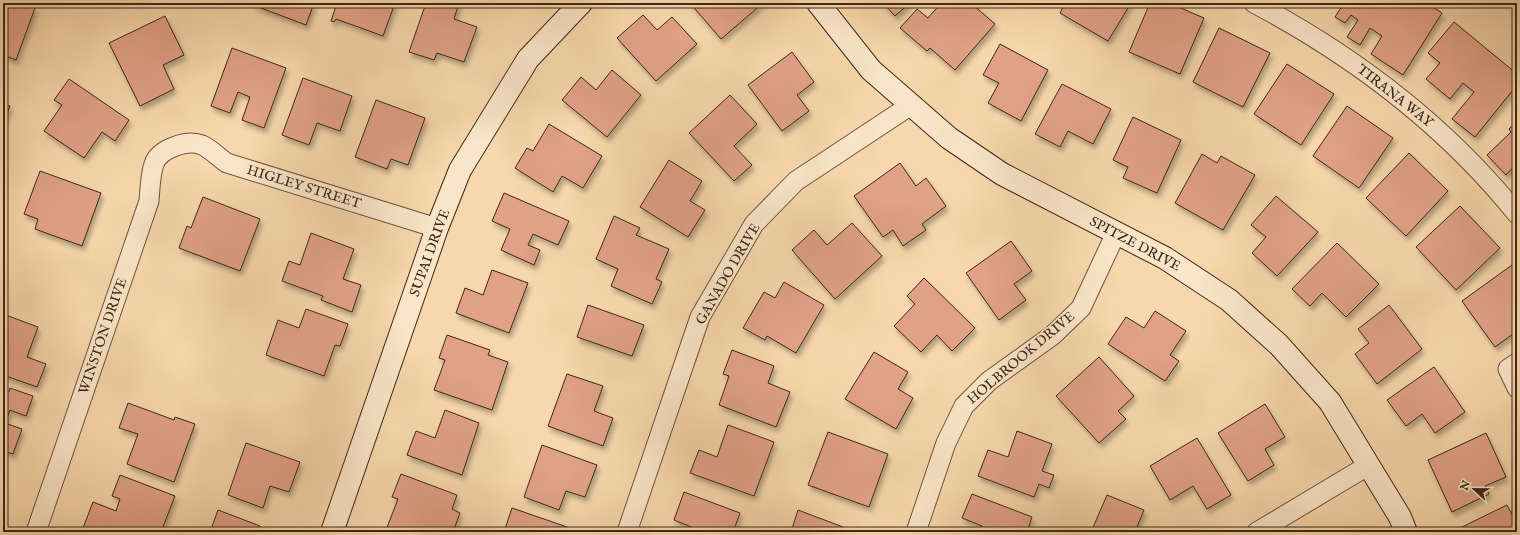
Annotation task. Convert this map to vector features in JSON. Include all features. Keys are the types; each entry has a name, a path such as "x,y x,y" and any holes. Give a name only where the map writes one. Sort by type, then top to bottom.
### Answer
{"street":[{"name":"SPITZE DRIVE","path":"818,3 872,70 949,138 1002,174 1165,258 1229,300 1279,345 1330,402 1400,517 1406,532"},
{"name":"TIRANA WAY","path":"1254,3 1322,42 1409,104 1485,177 1517,214"},
{"name":"SUPAI DRIVE","path":"332,532 438,228 460,170 528,59 577,4"},
{"name":"GANADO DRIVE","path":"627,532 700,317 754,224 796,180 911,105"},
{"name":"HIGLEY STREET","path":"174,146 189,142 202,145 227,163 438,228"},
{"name":"WINSTON DRIVE","path":"36,532 149,201 154,163 174,146"},
{"name":"HOLBROOK DRIVE","path":"916,532 946,443 964,406 989,382 1054,335 1080,308 1116,233"},
{"path":"1512,366 1517,388"},
{"path":"1257,532 1369,465"}],"building":[{"path":"3,3 22,3 35,8 16,60 3,55"},
{"path":"253,3 314,3 306,25 253,5"},
{"path":"337,3 395,3 383,36 336,19 334,22 331,21"},
{"path":"426,3 459,3 454,19 477,27 464,62 437,53 434,60 409,52"},
{"path":"690,3 763,3 721,39"},
{"path":"883,3 910,3 895,16"},
{"path":"941,3 971,3 995,24 955,70 930,48 927,51 900,28 917,9 928,18"},
{"path":"1065,3 1131,3 1108,41 1060,13"},
{"path":"1150,3 1169,3 1204,18 1180,74 1129,52"},
{"path":"1344,3 1427,3 1442,13 1403,75 1371,54 1382,36 1370,28 1360,45 1347,37 1358,20 1351,15 1345,23 1335,17"},
{"path":"643,15 657,30 672,17 697,44 656,81 617,38"},
{"path":"165,16 184,55 163,65 174,89 140,106 109,43"},
{"path":"1454,22 1517,74 1517,85 1475,137 1452,119 1474,92 1463,83 1450,99 1426,79 1440,63 1428,53"},
{"path":"1219,28 1270,53 1243,107 1193,82"},
{"path":"1000,44 1048,70 1021,121 988,103 999,83 983,75"},
{"path":"232,48 286,68 264,128 242,120 250,97 238,92 230,113 211,106"},
{"path":"792,52 814,82 797,95 809,111 782,131 748,85"},
{"path":"1287,64 1334,94 1301,145 1254,114"},
{"path":"612,70 641,95 607,137 562,100 581,77 596,90"},
{"path":"303,78 352,96 340,131 317,123 309,145 282,135"},
{"path":"69,79 129,120 115,141 102,132 84,158 44,131 62,105 54,100"},
{"path":"1062,84 1111,109 1093,144 1068,131 1060,147 1035,134"},
{"path":"730,95 757,124 734,146 752,165 734,181 689,133"},
{"path":"376,100 425,118 408,165 391,159 387,169 355,157"},
{"path":"3,104 10,106 3,124"},
{"path":"1347,106 1393,138 1359,188 1313,156"},
{"path":"1133,117 1181,140 1157,193 1123,178 1128,167 1113,160"},
{"path":"1517,121 1517,163 1506,175 1487,155 1511,132 1509,129"},
{"path":"549,124 602,156 583,188 562,176 553,192 515,168 527,148 533,151"},
{"path":"1409,153 1448,191 1406,236 1366,198"},
{"path":"1202,154 1217,163 1221,156 1255,175 1223,230 1175,203"},
{"path":"669,160 702,181 690,201 705,210 688,237 640,207"},
{"path":"900,163 916,186 926,178 946,206 922,224 926,230 903,246 893,230 883,237 854,196"},
{"path":"40,171 101,193 82,246 35,229 38,219 24,214"},
{"path":"504,193 569,221 558,245 533,234 528,245 540,250 534,265 501,250 510,229 492,221"},
{"path":"1276,196 1318,232 1277,276 1252,253 1266,237 1251,225"},
{"path":"203,197 260,219 240,271 179,248 187,226 191,228"},
{"path":"1460,206 1500,248 1456,290 1416,247"},
{"path":"614,216 640,228 636,235 669,249 656,279 662,282 652,304 611,286 618,269 596,259"},
{"path":"852,223 882,256 835,299 792,250 814,230 827,245"},
{"path":"311,233 354,249 343,279 361,285 352,312 321,300 323,296 282,281 289,261 300,265"},
{"path":"1011,241 1032,271 1014,284 1026,300 999,320 966,273"},
{"path":"1337,243 1379,284 1346,317 1322,293 1310,306 1292,289"},
{"path":"1512,265 1517,272 1517,331 1495,347 1462,301"},
{"path":"492,270 528,283 509,333 456,313 465,288 483,295"},
{"path":"924,278 975,328 952,351 937,335 921,352 894,326 915,304 907,296"},
{"path":"784,282 824,305 796,353 767,336 765,340 743,328 764,292 775,298"},
{"path":"588,305 644,325 632,356 577,337"},
{"path":"1389,305 1422,349 1377,384 1355,354 1369,343 1358,329"},
{"path":"306,309 348,324 340,346 335,345 324,376 266,355 278,320 299,328"},
{"path":"1155,311 1186,331 1170,355 1179,361 1165,381 1108,344 1126,317 1144,328"},
{"path":"3,314 38,327 27,357 46,364 37,387 3,375"},
{"path":"447,335 490,350 488,355 508,362 492,410 434,390 445,360 439,358"},
{"path":"732,350 774,366 768,383 790,392 776,427 719,405 729,376 723,374"},
{"path":"874,352 908,372 898,389 913,398 896,429 845,399"},
{"path":"1099,357 1134,396 1118,411 1126,419 1099,443 1056,396"},
{"path":"1434,367 1465,412 1435,433 1422,414 1406,426 1387,400"},
{"path":"567,374 603,386 594,411 613,418 603,446 548,426"},
{"path":"10,388 33,396 26,416 10,410 5,423 22,429 13,454 3,451 3,390 9,392"},
{"path":"128,403 174,420 175,417 195,424 174,482 127,464 138,434 119,428"},
{"path":"1265,404 1285,437 1265,449 1274,465 1248,481 1218,433"},
{"path":"445,410 479,423 462,475 407,455 416,431 435,438"},
{"path":"728,425 774,442 754,496 690,473 699,450 717,457"},
{"path":"1017,431 1052,444 1042,471 1054,475 1049,488 1039,484 1034,497 978,476 988,450 1008,457"},
{"path":"828,432 888,454 869,507 808,485"},
{"path":"1486,433 1506,477 1485,486 1489,494 1452,512 1428,460"},
{"path":"1197,438 1231,495 1207,509 1193,486 1170,500 1150,466"},
{"path":"246,443 300,462 289,492 270,486 263,508 228,495"},
{"path":"542,445 597,465 585,497 566,491 559,510 524,497"},
{"path":"401,474 457,495 452,509 460,513 453,532 391,532 386,530 398,499 392,497"},
{"path":"120,475 175,496 161,532 94,532 83,528 93,502 116,511 120,499 112,496"},
{"path":"684,492 740,513 733,532 693,532 694,528 674,520"},
{"path":"972,494 1032,517 1027,532 979,532 982,526 962,518"},
{"path":"1107,495 1144,510 1135,532 1091,532"},
{"path":"1507,505 1517,525 1517,532 1457,532 1456,530"},
{"path":"512,508 570,528 569,532 504,532"},
{"path":"218,510 260,526 258,532 210,532"},
{"path":"798,510 843,527 842,532 791,532"}]}
